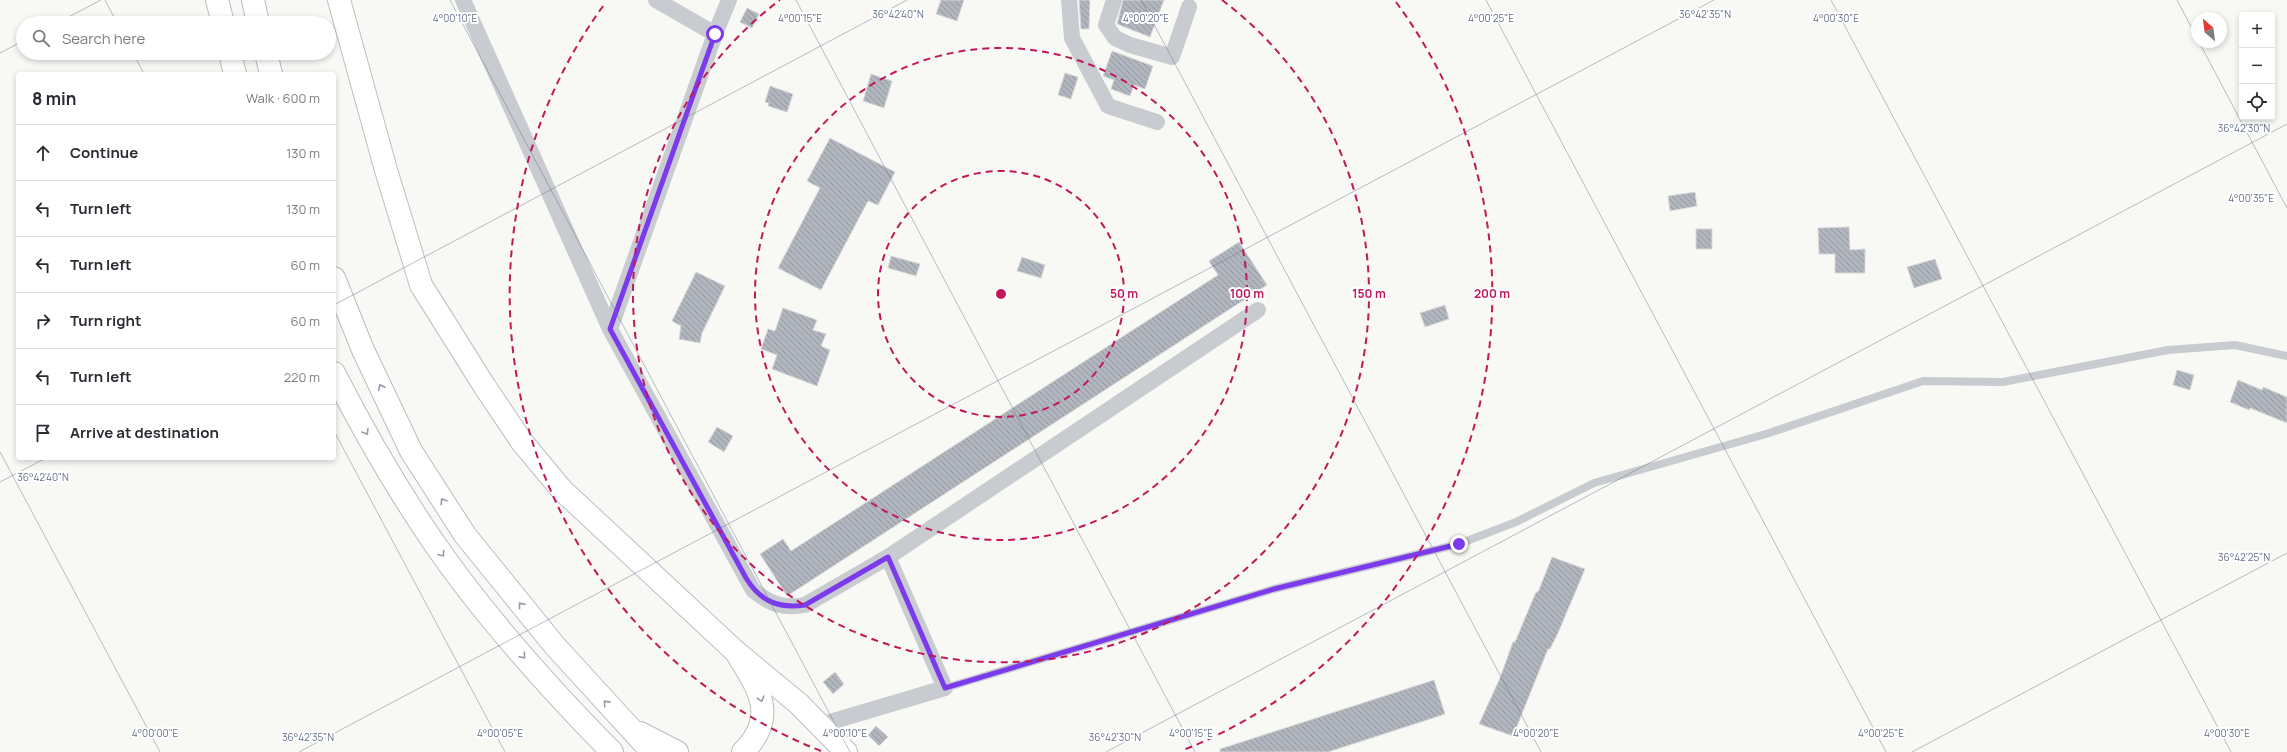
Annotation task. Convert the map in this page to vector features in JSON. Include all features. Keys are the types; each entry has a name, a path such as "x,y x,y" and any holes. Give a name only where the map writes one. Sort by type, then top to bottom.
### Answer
{"main road":[{"path":"217,0 221,16"},
{"path":"253,0 256,16"},
{"path":"339,0 386,170 421,285 489,393 522,442 562,490 736,652 799,704 846,752"},
{"path":"232,60 235,72"},
{"path":"268,60 271,72"},
{"path":"336,283 363,350 411,451 461,529 554,646 626,726 652,752"},
{"path":"336,377 357,418 432,540 471,593 535,669 612,752"},
{"path":"736,652 761,696 764,712 761,726 754,741 743,752"},
{"path":"626,726 677,752"}],"street":[{"path":"463,0 610,329 753,590 764,599 777,605 791,607 805,605 888,557 1258,310"},
{"path":"656,0 715,34"},
{"path":"610,329 715,34 729,0"},
{"path":"1069,0 1072,38 1108,106 1157,122"},
{"path":"1114,0 1106,25 1115,38 1130,45 1172,57 1188,7"},
{"path":"820,725 945,688 888,557"}],"lane":[{"path":"945,688 1274,589 1459,544 1516,522 1594,483 1766,434 1923,381 2003,382 2168,350 2235,345 2287,356"}],"building":[{"path":"941,0 964,0 957,21 936,14"},
{"path":"1079,0 1090,0 1089,29 1081,29"},
{"path":"1123,0 1164,0 1150,37 1117,24"},
{"path":"747,8 759,14 752,28 740,22"},
{"path":"1112,51 1153,66 1145,89 1134,85 1130,96 1111,89 1114,80 1103,76"},
{"path":"1065,73 1078,77 1071,99 1058,95"},
{"path":"871,74 892,81 884,108 863,101"},
{"path":"770,86 793,94 787,112 768,106 769,103 765,102"},
{"path":"830,138 895,172 878,205 868,201 821,290 778,268 820,188 807,181"},
{"path":"1695,192 1697,206 1670,211 1668,196"},
{"path":"1849,227 1850,250 1865,249 1865,273 1835,273 1835,254 1819,254 1818,228"},
{"path":"1696,229 1712,229 1712,249 1696,249"},
{"path":"1239,242 1267,285 787,596 760,554 783,539 791,551 1218,275 1209,261"},
{"path":"891,256 920,264 916,276 888,268"},
{"path":"1022,257 1045,265 1041,278 1017,271"},
{"path":"1935,259 1942,279 1914,288 1907,267"},
{"path":"696,272 725,286 702,333 700,343 679,339 681,326 672,321"},
{"path":"1445,305 1449,319 1425,327 1420,313"},
{"path":"783,308 817,320 813,330 826,334 821,346 830,350 817,386 772,369 777,355 761,349 768,329 775,331"},
{"path":"2177,370 2194,375 2190,390 2173,385"},
{"path":"2238,380 2262,390 2263,387 2287,397 2287,423 2250,408 2249,410 2230,402"},
{"path":"717,427 733,436 724,452 708,442"},
{"path":"1552,557 1585,569 1558,633 1550,649 1548,649 1513,736 1479,724 1500,678 1513,642 1515,642 1536,592 1538,592"},
{"path":"835,672 844,684 833,694 823,682"},
{"path":"1434,680 1445,714 1328,752 1220,752 1220,749"},
{"path":"876,726 888,737 879,746 868,735"}],"route":[{"path":"715,34 610,329 746,578 753,590 764,599 777,605 791,607 805,605 818,599 888,557 945,688 1274,589 1459,544"}]}
